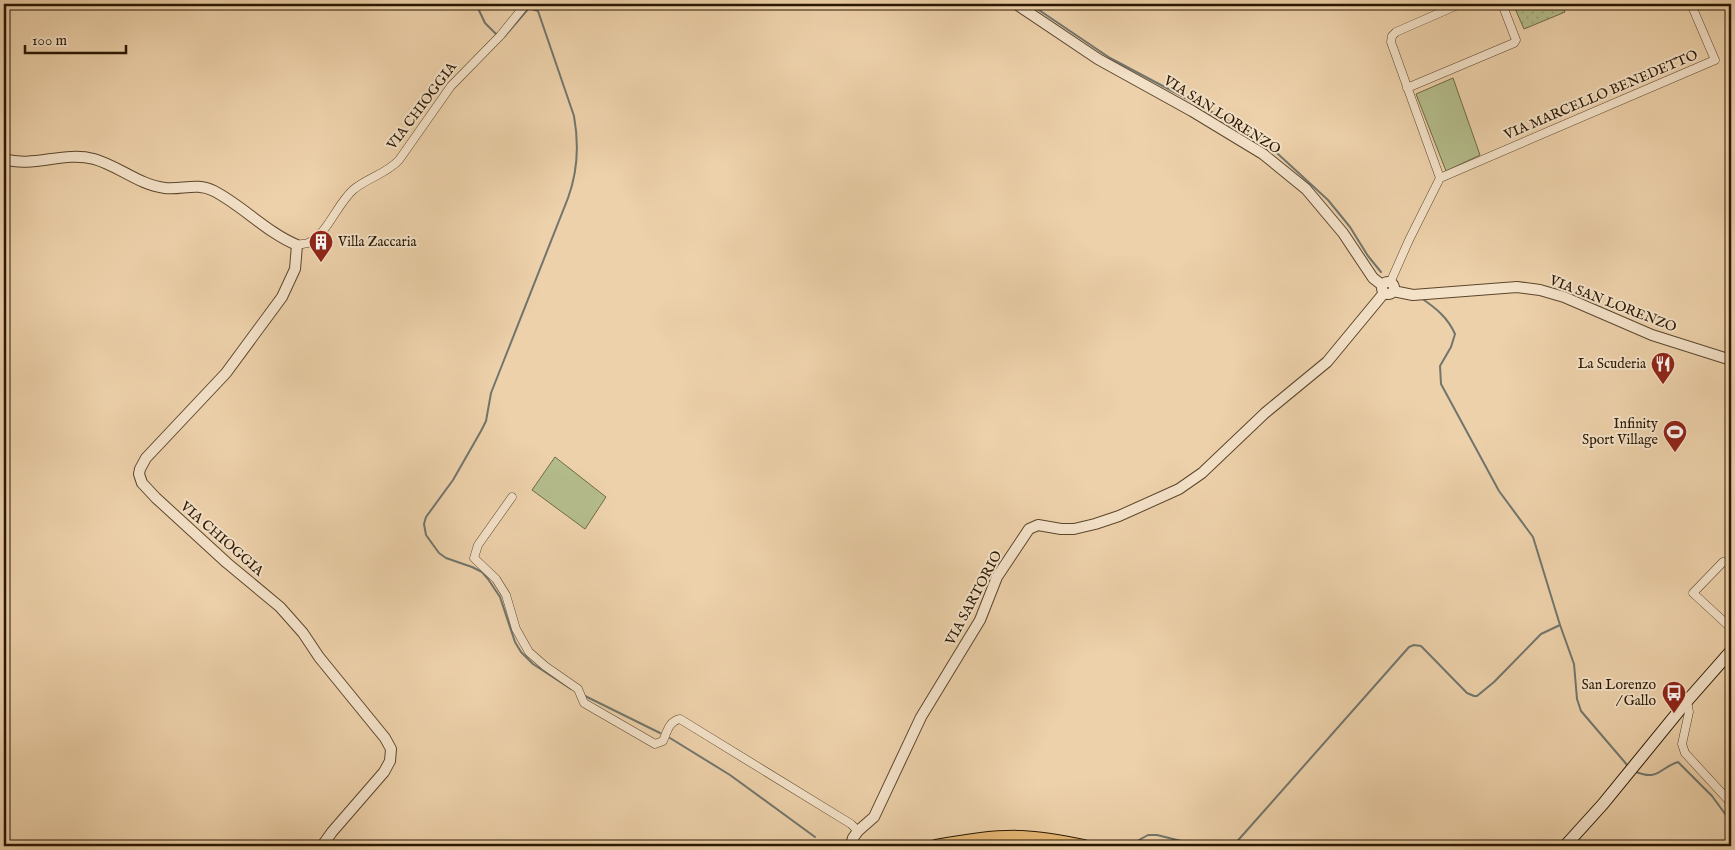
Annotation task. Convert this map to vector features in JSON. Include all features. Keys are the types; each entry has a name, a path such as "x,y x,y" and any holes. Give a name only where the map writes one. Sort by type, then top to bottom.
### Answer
{"highway":[{"path":"936,846 976,840 1019,837 1084,846"}],"main road":[{"path":"1565,846 1603,804 1687,701 1731,651"}],"street":[{"name":"VIA CHIOGGIA","path":"322,846 384,772 390,761 391,749 319,657 303,633 280,607 227,564 156,498 142,484 139,474 140,469 146,458 226,373 282,297 296,269 297,245 308,243 319,236 343,201 354,189 388,170 399,160 451,86 498,38 526,4"},
{"name":"VIA SAN LORENZO","path":"1016,4 1098,59 1192,111 1263,154 1306,189 1342,233 1373,278 1387,288 1413,294 1516,287 1540,290 1564,297 1652,335 1731,360"},
{"path":"1387,288 1440,178 1391,42 1392,36 1396,32 1460,4"},
{"path":"1407,88 1514,43 1516,40 1502,4"},
{"name":"VIA MARCELLO BENEDETTO","path":"1440,178 1715,60 1691,4"},
{"path":"4,159 29,162 64,156 80,156 96,160 151,185 166,188 192,186 212,190 297,245"},
{"name":"VIA SARTORIO","path":"843,846 847,835 856,829 879,806 922,718 980,620 997,577 1029,529 1038,525 1061,529 1096,524 1119,516 1179,489 1202,473 1266,413 1327,362 1387,288"},
{"path":"512,497 478,545 474,558 496,579 506,595 516,629 529,652 545,666 578,689 584,704 655,744 663,741 671,724 675,720 680,719 856,829 851,846"},
{"path":"1731,561 1723,562 1693,593 1731,628"},
{"path":"1687,701 1689,712 1682,744 1685,753 1731,804"}],"green space":[{"path":"1513,4 1561,4 1565,12 1524,29"},
{"path":"1453,78 1480,155 1446,171 1416,94"},
{"path":"555,457 606,497 585,529 532,490"}],"waterway":[{"path":"476,4 485,23 497,35"},
{"path":"1030,4 1110,58 1240,127 1266,143 1328,200 1350,227 1368,256 1381,272"},
{"path":"504,37 529,8 538,11 574,116 577,137 576,168 568,198 491,393 486,421 453,480 426,517 424,524 426,535 439,553 446,558 482,572 488,579 500,597 515,642 521,652 533,664 571,689"},
{"path":"1421,298 1441,314 1455,334 1451,347 1440,366 1441,384 1499,491 1533,537 1574,664 1577,699 1581,711 1628,766"},
{"path":"1233,846 1409,647 1414,645 1421,646 1467,693 1477,696 1494,682 1541,634 1560,625"},
{"path":"583,695 660,733"},
{"path":"670,738 730,775 815,837"},
{"path":"1636,772 1650,775 1658,773 1678,762 1712,796 1731,822"},
{"path":"1139,840 1148,835 1157,835 1201,846"},
{"path":"821,841 828,846"}],"place":[{"name":"Villa Zaccaria","path":"321,263"},
{"name":"La Scuderia","path":"1663,385"},
{"name":"Infinity Sport Village","path":"1675,453"},
{"name":"San Lorenzo / Gallo","path":"1674,714"}]}
